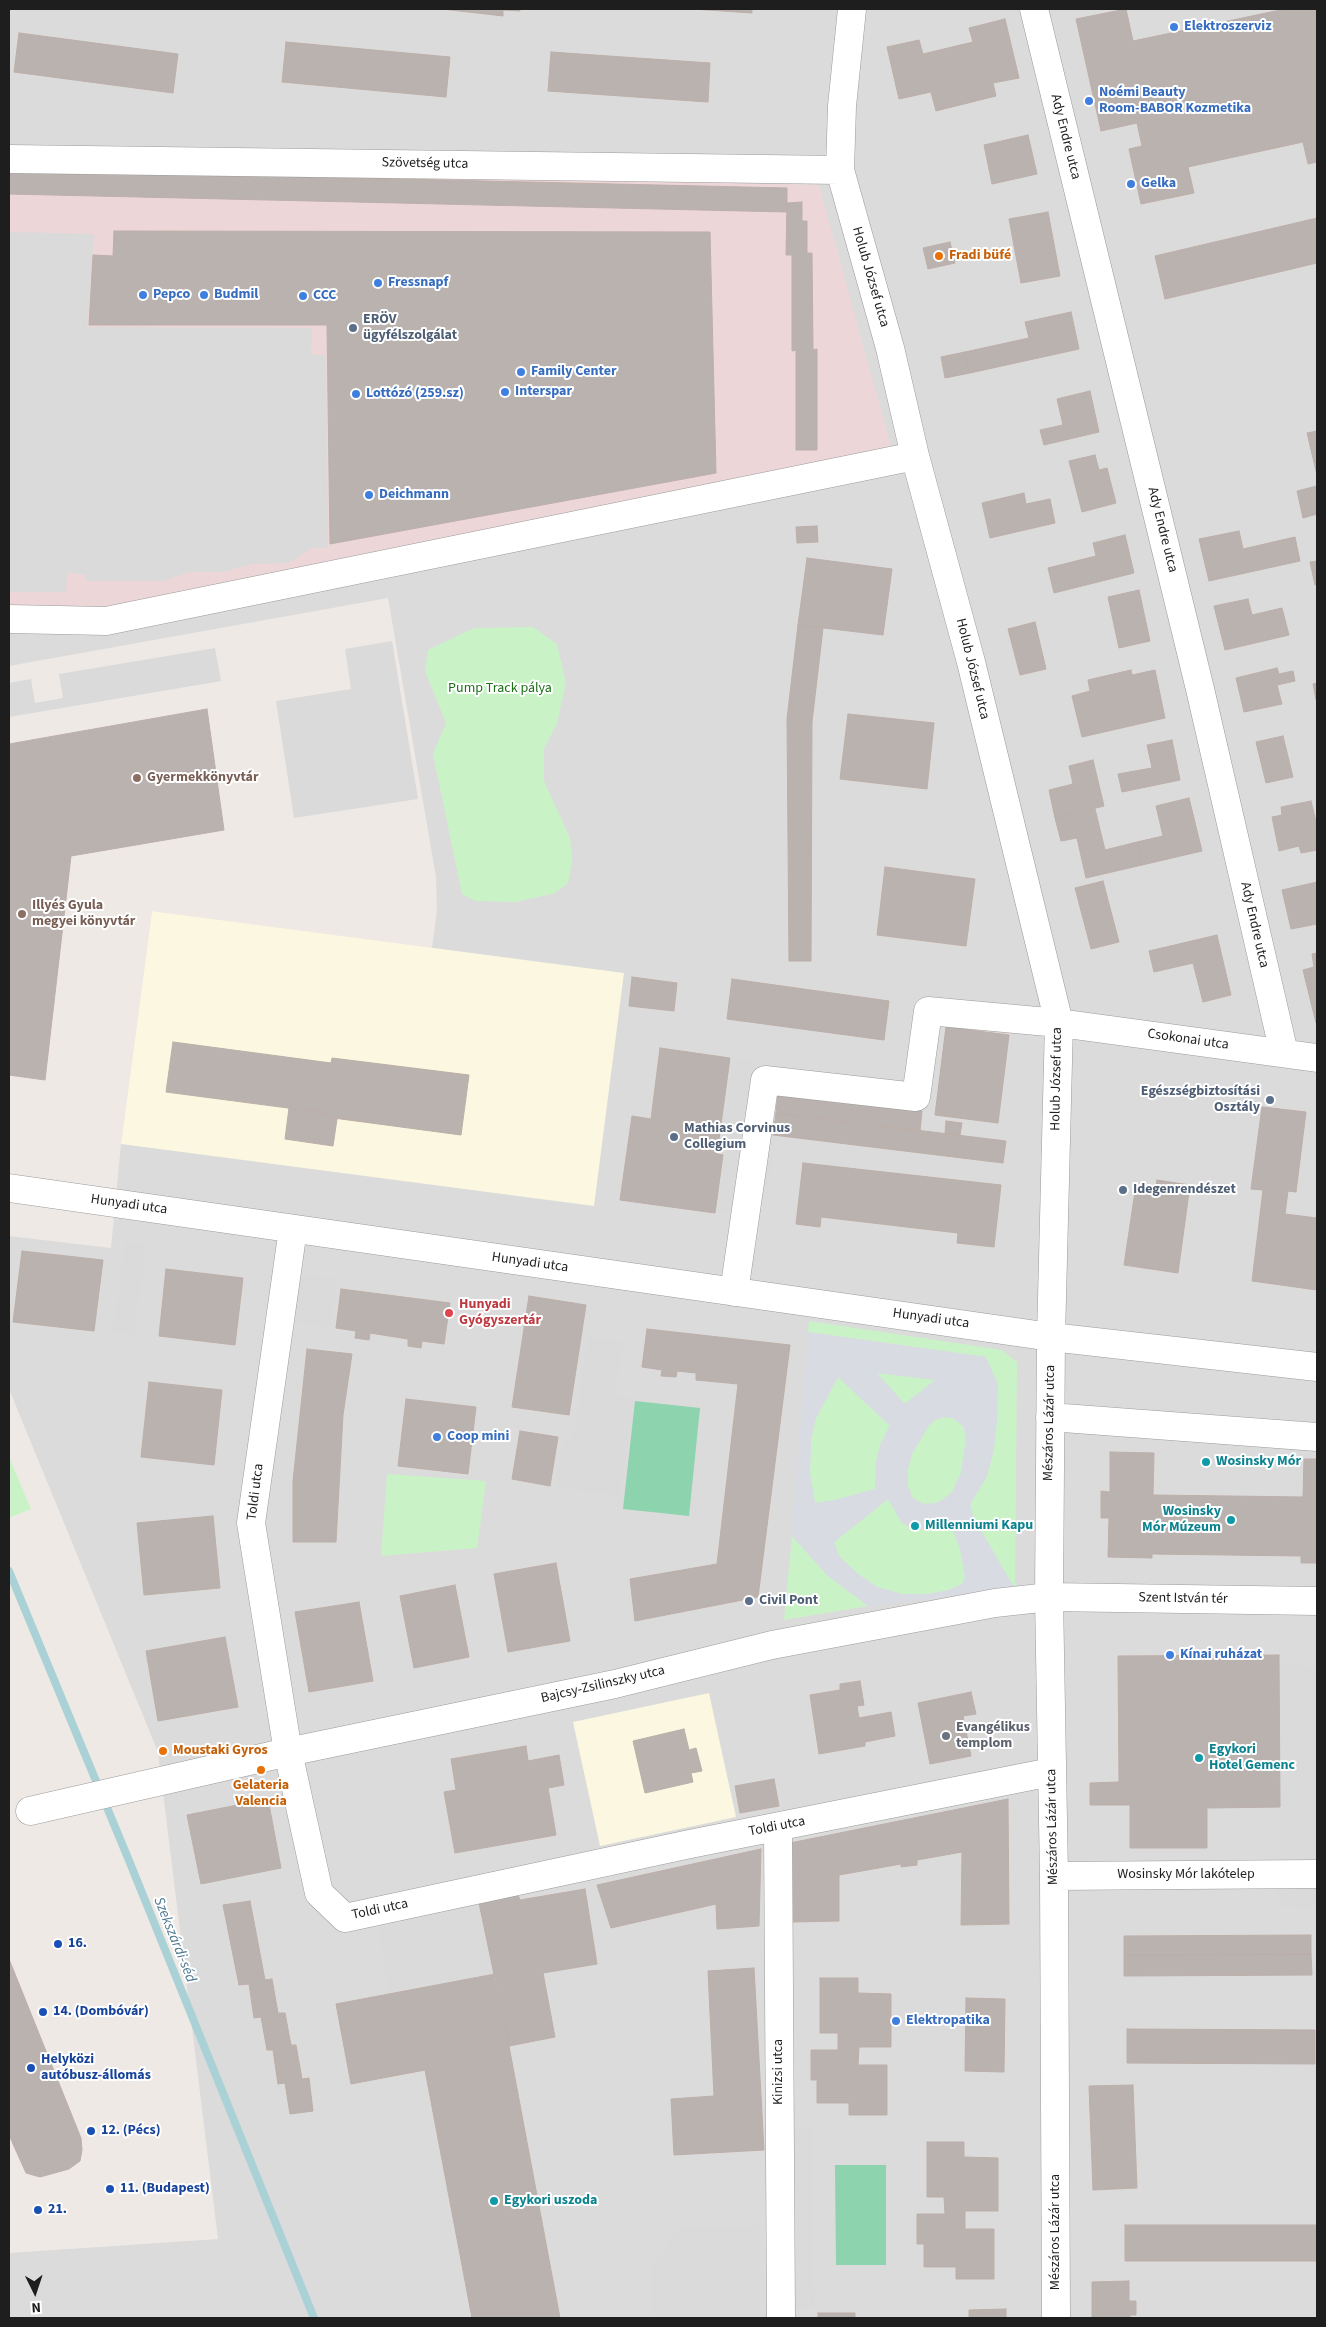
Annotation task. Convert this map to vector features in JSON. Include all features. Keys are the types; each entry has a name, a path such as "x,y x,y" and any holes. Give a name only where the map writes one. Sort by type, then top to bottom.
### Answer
{"street":[{"name":"Holub József utca","path":"852,9 842,106 840,170 890,348 915,456 972,662 1059,1023 1051,1337"},
{"name":"Ady Endre utca","path":"1034,9 1200,689 1284,1053"},
{"name":"Szövetség utca","path":"9,159 840,170"},
{"path":"9,620 106,622 915,456"},
{"name":"Csokonai utca","path":"734,1292 765,1080 916,1097 928,1011 1059,1023 1317,1058"},
{"name":"Hunyadi utca","path":"11,1188 1051,1337"},
{"name":"Toldi utca","path":"293,1229 251,1523 288,1752 318,1893 345,1918 778,1827 1052,1772"},
{"path":"1051,1337 1317,1367"},
{"name":"Mészáros Lázár utca","path":"1051,1337 1049,1597 1054,1876 1056,2318"},
{"path":"1050,1417 1317,1437"},
{"name":"Bajcsy-Zsilinszky utca","path":"30,1811 288,1752 606,1686 772,1645 996,1603 1049,1597"},
{"name":"Szent István tér","path":"1049,1597 1317,1601"},
{"name":"Kinizsi utca","path":"778,1827 781,2318"},
{"name":"Wosinsky Mór lakótelep","path":"1054,1876 1317,1874"}],"shaded area":[{"path":"9,9 1317,9 1317,2318 9,2318 9,2253 218,2239 158,1752 9,1389 9,1236 111,1248 121,1144 152,911 432,948 437,910 436,877 388,598 9,666"},
{"path":"9,165 819,185 891,447 92,612 9,610"},
{"path":"9,232 94,234 87,327 312,328 311,355 326,355 328,548 312,548 288,563 251,564 224,572 189,572 163,581 86,581 86,574 67,573 66,592 9,592"},
{"path":"392,641 418,799 294,818 276,701 351,689 345,649"},
{"path":"215,648 221,681 9,717 9,683 31,679 35,703 63,698 59,674"},
{"path":"152,911 624,973 594,1206 121,1144"},
{"path":"733,1058 750,1060 764,1087 754,1162 773,1153 769,1182 749,1194 745,1215 718,1211 726,1152 720,1151"},
{"path":"125,1242 146,1244 134,1335 113,1332"},
{"path":"287,1272 337,1279 330,1327 280,1320"},
{"path":"808,1332 986,1357 998,1384 994,1450 987,1476 970,1504 973,1517 1015,1589 868,1606 827,1575 792,1536","holes":["877,1373 935,1380 905,1404","838,1377 890,1426 880,1445 876,1463 875,1489 835,1500 815,1503 810,1474 811,1439 816,1418","944,1417 953,1418 964,1427 966,1440 961,1473 952,1492 936,1503 923,1504 912,1497 908,1486 908,1469 912,1454 929,1425 935,1420","888,1499 902,1523 913,1529 933,1530 951,1524 960,1549 965,1577 962,1584 949,1590 929,1594 902,1594 877,1587 858,1574 839,1556 834,1542"]},
{"path":"588,1337 623,1342 615,1396 634,1399 620,1496 556,1487 563,1438 573,1439"},
{"path":"1280,1665 1317,1666 1317,1908 1279,1907"},
{"path":"709,1693 736,1817 600,1846 573,1722"},
{"path":"477,1890 495,1974 390,1995 375,1912"},
{"path":"780,2129 813,2130 814,2308 781,2308"},
{"path":"758,2226 759,2318 653,2318 651,2269 679,2227"}],"green space":[{"name":"Pump Track pálya","path":"533,627 557,644 566,683 557,723 544,749 544,781 570,838 572,861 568,883 555,893 516,902 475,901 462,894 433,754 446,723 425,671 428,650 474,628"},
{"path":"809,1321 1002,1350 1017,1362 1015,1589 973,1517 970,1504 987,1476 986,1357 808,1332"},
{"path":"877,1373 936,1380 904,1404"},
{"path":"838,1377 890,1425 880,1445 876,1463 875,1489 835,1500 815,1503 810,1474 811,1439 816,1418"},
{"path":"635,1401 700,1408 689,1516 623,1509"},
{"path":"944,1417 953,1418 964,1427 966,1440 961,1473 952,1492 936,1503 923,1504 912,1497 908,1486 908,1469 912,1454 929,1425 935,1420"},
{"path":"9,1457 31,1509 9,1518"},
{"path":"387,1474 486,1481 477,1548 381,1556"},
{"path":"888,1499 902,1523 913,1529 933,1530 951,1524 960,1549 965,1577 962,1584 949,1590 929,1594 902,1594 877,1587 858,1574 839,1556 834,1542"},
{"path":"792,1536 827,1575 868,1606 784,1620"},
{"path":"835,2165 886,2165 886,2265 836,2265"}],"building":[{"path":"442,9 520,9 520,11 503,10 503,16"},
{"path":"692,9 752,9 752,13"},
{"path":"1126,9 1133,41 1285,9 1317,9 1317,162 1308,164 1303,142 1188,167 1194,193 1141,204 1129,149 1142,146 1137,123 1101,131 1076,19"},
{"path":"1005,19 1019,78 993,83 996,96 936,111 931,92 899,99 887,47 919,40 923,54 973,42 969,28"},
{"path":"19,33 178,54 173,93 14,72"},
{"path":"286,42 450,57 446,97 282,82"},
{"path":"551,52 710,63 708,102 548,91"},
{"path":"1028,135 1037,174 992,184 984,145"},
{"path":"9,170 787,188 787,212 9,194"},
{"path":"802,202 802,221 807,221 807,253 812,253 813,350 817,349 817,450 796,450 796,350 792,351 792,255 786,255 787,203"},
{"path":"1048,212 1060,276 1021,283 1009,219"},
{"path":"1317,218 1317,263 1165,299 1155,256"},
{"name":"Family Center","path":"114,231 710,232 716,473 330,544 327,325 89,325 93,255 113,256"},
{"name":"Fradi büfé","path":"950,242 955,263 928,269 923,248"},
{"path":"1071,312 1079,349 970,373 965,352 1029,338 1025,322"},
{"path":"965,352 970,373 945,378 941,357"},
{"path":"1090,391 1099,432 1044,445 1040,430 1063,425 1057,399"},
{"path":"1317,431 1317,475 1307,433"},
{"path":"1095,455 1099,470 1107,468 1116,503 1082,512 1069,461"},
{"path":"1317,486 1317,514 1303,518 1297,491"},
{"path":"1024,493 1026,504 1050,499 1055,523 990,538 982,503"},
{"path":"817,526 818,542 797,543 796,527"},
{"path":"1239,531 1243,549 1295,537 1300,561 1209,581 1199,539"},
{"path":"1125,535 1134,573 1054,593 1048,568 1096,556 1093,543"},
{"path":"807,558 892,569 883,635 798,625"},
{"path":"1317,561 1317,584 1315,585 1310,562"},
{"path":"1139,590 1150,641 1119,648 1108,597"},
{"path":"1248,599 1252,615 1282,608 1289,635 1225,650 1214,606"},
{"path":"1035,622 1046,669 1020,675 1008,629"},
{"path":"798,625 823,628 812,722 811,961 789,961 787,719"},
{"path":"1277,668 1279,674 1293,671 1295,681 1277,685 1282,704 1244,712 1236,678"},
{"path":"1131,670 1132,675 1155,670 1165,718 1082,737 1072,696 1090,691 1088,680"},
{"path":"1317,683 1317,700 1316,700 1313,684"},
{"path":"207,709 224,830 71,856 45,1080 9,1075 9,744"},
{"path":"848,714 934,723 927,789 840,779"},
{"path":"1283,736 1293,777 1266,783 1256,742"},
{"path":"1172,740 1180,780 1122,792 1118,774 1152,768 1147,745"},
{"path":"1093,760 1104,806 1055,818 1049,790 1073,784 1069,766"},
{"path":"1189,798 1202,851 1142,865 1137,842 1163,836 1156,806"},
{"path":"1311,801 1317,826 1317,850 1301,853 1299,846 1279,851 1272,817 1282,815 1281,807"},
{"path":"1095,809 1105,850 1137,842 1142,865 1086,878 1077,838 1061,841 1055,818"},
{"path":"885,867 975,879 966,946 877,935"},
{"path":"1103,881 1119,942 1091,949 1075,888"},
{"path":"1317,882 1317,924 1291,929 1282,890"},
{"path":"1217,935 1231,995 1203,1002 1193,963 1154,972 1149,951"},
{"path":"1317,953 1316,1023 1303,970 1314,967 1312,954"},
{"path":"632,977 677,983 674,1011 629,1006"},
{"path":"732,979 889,1001 884,1040 727,1019"},
{"path":"946,1027 1009,1035 998,1123 935,1115"},
{"path":"173,1042 331,1063 332,1058 469,1075 461,1135 326,1117 326,1113 166,1092"},
{"name":"Mathias Corvinus Collegium","path":"660,1048 730,1058 717,1154 723,1155 715,1213 620,1200 632,1116 651,1119"},
{"path":"778,1093 922,1111 920,1131 776,1113"},
{"path":"1262,1107 1306,1112 1296,1192 1288,1191 1285,1214 1317,1218 1317,1290 1252,1281 1263,1190 1251,1189"},
{"path":"289,1108 326,1113 326,1117 337,1119 333,1146 285,1139"},
{"path":"776,1113 1006,1141 1003,1163 773,1135"},
{"path":"946,1121 962,1123 960,1135 945,1134"},
{"path":"803,1163 1001,1185 994,1247 957,1243 958,1233 821,1217 820,1227 796,1224"},
{"path":"1157,1180 1190,1185 1178,1273 1124,1265 1136,1185 1156,1188"},
{"path":"22,1251 103,1260 94,1331 13,1322"},
{"path":"166,1269 243,1278 235,1345 159,1336"},
{"path":"341,1289 450,1303 444,1344 422,1341 421,1348 408,1346 408,1339 370,1333 369,1340 355,1338 356,1331 336,1328"},
{"path":"529,1296 586,1305 569,1415 512,1407"},
{"path":"647,1329 790,1345 758,1597 635,1621 630,1579 717,1564 738,1384 696,1380 696,1373 677,1371 676,1377 661,1376 662,1370 642,1367"},
{"path":"307,1349 352,1354 343,1415 336,1542 293,1542 293,1481"},
{"path":"149,1382 222,1390 214,1465 141,1457"},
{"name":"Coop mini","path":"406,1399 476,1407 468,1474 398,1466"},
{"path":"520,1431 558,1437 550,1486 512,1479"},
{"path":"1110,1452 1154,1453 1153,1495 1303,1497 1304,1459 1317,1459 1317,1563 1301,1563 1301,1556 1152,1554 1152,1558 1108,1557 1109,1518 1101,1518 1101,1491 1110,1492"},
{"path":"213,1516 220,1588 144,1595 137,1523"},
{"path":"556,1563 570,1641 508,1652 494,1574"},
{"path":"455,1585 469,1657 414,1668 400,1596"},
{"path":"359,1602 373,1681 309,1692 295,1612"},
{"path":"225,1637 238,1707 158,1721 146,1651"},
{"name":"Egykori Hotel Gemenc","path":"1279,1655 1280,1807 1207,1808 1207,1848 1130,1848 1130,1805 1090,1805 1090,1783 1119,1782 1118,1656"},
{"path":"860,1681 864,1705 857,1706 859,1718 891,1712 895,1736 865,1742 865,1746 819,1754 810,1695 840,1690 840,1684"},
{"name":"Evangélikus templom","path":"971,1692 976,1714 963,1716 971,1756 930,1764 918,1703"},
{"path":"684,1729 689,1750 696,1748 702,1771 691,1773 693,1782 645,1793 633,1741"},
{"path":"526,1746 528,1761 559,1755 564,1785 548,1788 556,1835 455,1853 444,1792 456,1790 451,1759"},
{"path":"774,1779 779,1806 740,1813 735,1786"},
{"path":"268,1799 281,1868 201,1884 187,1815"},
{"path":"1008,1799 1009,1924 961,1925 962,1852 917,1860 917,1865 901,1867 901,1864 839,1875 839,1921 792,1922 790,1843"},
{"path":"761,1849 759,1926 717,1929 716,1904 611,1928 597,1885"},
{"path":"585,1889 597,1964 543,1973 555,2037 509,2046 479,1903 518,1895 520,1900"},
{"path":"250,1901 265,1980 272,1979 278,2013 285,2013 291,2045 296,2045 302,2079 309,2078 313,2111 290,2114 285,2083 278,2084 273,2050 267,2050 261,2017 254,2018 249,1984 239,1985 223,1905"},
{"path":"1311,1935 1311,1954 1124,1955 1124,1936"},
{"path":"1311,1954 1312,1975 1124,1976 1124,1955"},
{"name":"Helyközi autóbusz-állomás","path":"9,1959 81,2138 82,2150 80,2161 69,2169 40,2177 26,2173 9,2135"},
{"path":"754,1968 764,2150 674,2155 671,2099 714,2096 708,1971"},
{"name":"Egykori uszoda","path":"495,1974 560,2318 472,2318 425,2070 351,2084 336,2004"},
{"path":"820,1978 858,1978 858,1993 891,1994 891,2047 859,2047 858,2065 887,2065 887,2115 849,2115 849,2103 817,2103 817,2080 811,2080 811,2050 838,2050 838,2033 820,2033"},
{"path":"966,1998 1005,1999 1004,2072 965,2071"},
{"path":"1127,2029 1315,2030 1315,2064 1127,2063"},
{"path":"1133,2085 1137,2188 1093,2190 1089,2086"},
{"path":"927,2142 964,2142 964,2157 998,2158 998,2211 965,2211 965,2229 994,2229 994,2279 956,2279 956,2267 924,2267 924,2244 917,2244 917,2214 945,2214 944,2197 927,2197"},
{"path":"1125,2225 1317,2225 1317,2261 1125,2261"},
{"path":"1129,2281 1129,2301 1136,2301 1136,2315 1130,2315 1130,2318 1092,2318 1092,2282"},
{"path":"1006,2309 1006,2318 969,2318 969,2310"},
{"path":"818,2313 855,2313 855,2318 818,2318"}],"waterway":[{"name":"Szekszárdi-séd","path":"9,1571 130,1863 314,2318"}],"place":[{"name":"Elektroszerviz","path":"1174,27"},
{"name":"Noémi Beauty Room-BABOR Kozmetika","path":"1089,101"},
{"name":"Gelka","path":"1131,184"},
{"name":"Fradi büfé","path":"939,256"},
{"name":"Fressnapf","path":"378,283"},
{"name":"Pepco","path":"143,295"},
{"name":"Budmil","path":"204,295"},
{"name":"CCC","path":"303,296"},
{"name":"ERÖV ügyfélszolgálat","path":"353,328"},
{"name":"Family Center","path":"521,372"},
{"name":"Interspar","path":"505,392"},
{"name":"Lottózó (259.sz)","path":"356,394"},
{"name":"Deichmann","path":"369,495"},
{"name":"Gyermekkönyvtár","path":"137,778"},
{"name":"Illyés Gyula megyei könyvtár","path":"22,914"},
{"name":"Egészségbiztosítási Osztály","path":"1270,1100"},
{"name":"Mathias Corvinus Collegium","path":"674,1137"},
{"name":"Idegenrendészet","path":"1123,1190"},
{"name":"Hunyadi Gyógyszertár","path":"449,1313"},
{"name":"Coop mini","path":"437,1437"},
{"name":"Wosinsky Mór","path":"1206,1462"},
{"name":"Wosinsky Mór Múzeum","path":"1231,1520"},
{"name":"Millenniumi Kapu","path":"915,1526"},
{"name":"Civil Pont","path":"749,1601"},
{"name":"Kínai ruházat","path":"1170,1655"},
{"name":"Evangélikus templom","path":"946,1736"},
{"name":"Moustaki Gyros","path":"163,1751"},
{"name":"Egykori Hotel Gemenc","path":"1199,1758"},
{"name":"Gelateria Valencia","path":"261,1770"},
{"name":"16.","path":"58,1944"},
{"name":"14. (Dombóvár)","path":"43,2012"},
{"name":"Elektropatika","path":"896,2021"},
{"name":"Helyközi autóbusz-állomás","path":"31,2068"},
{"name":"12. (Pécs)","path":"91,2131"},
{"name":"11. (Budapest)","path":"110,2189"},
{"name":"Egykori uszoda","path":"494,2201"},
{"name":"21.","path":"38,2210"}]}
